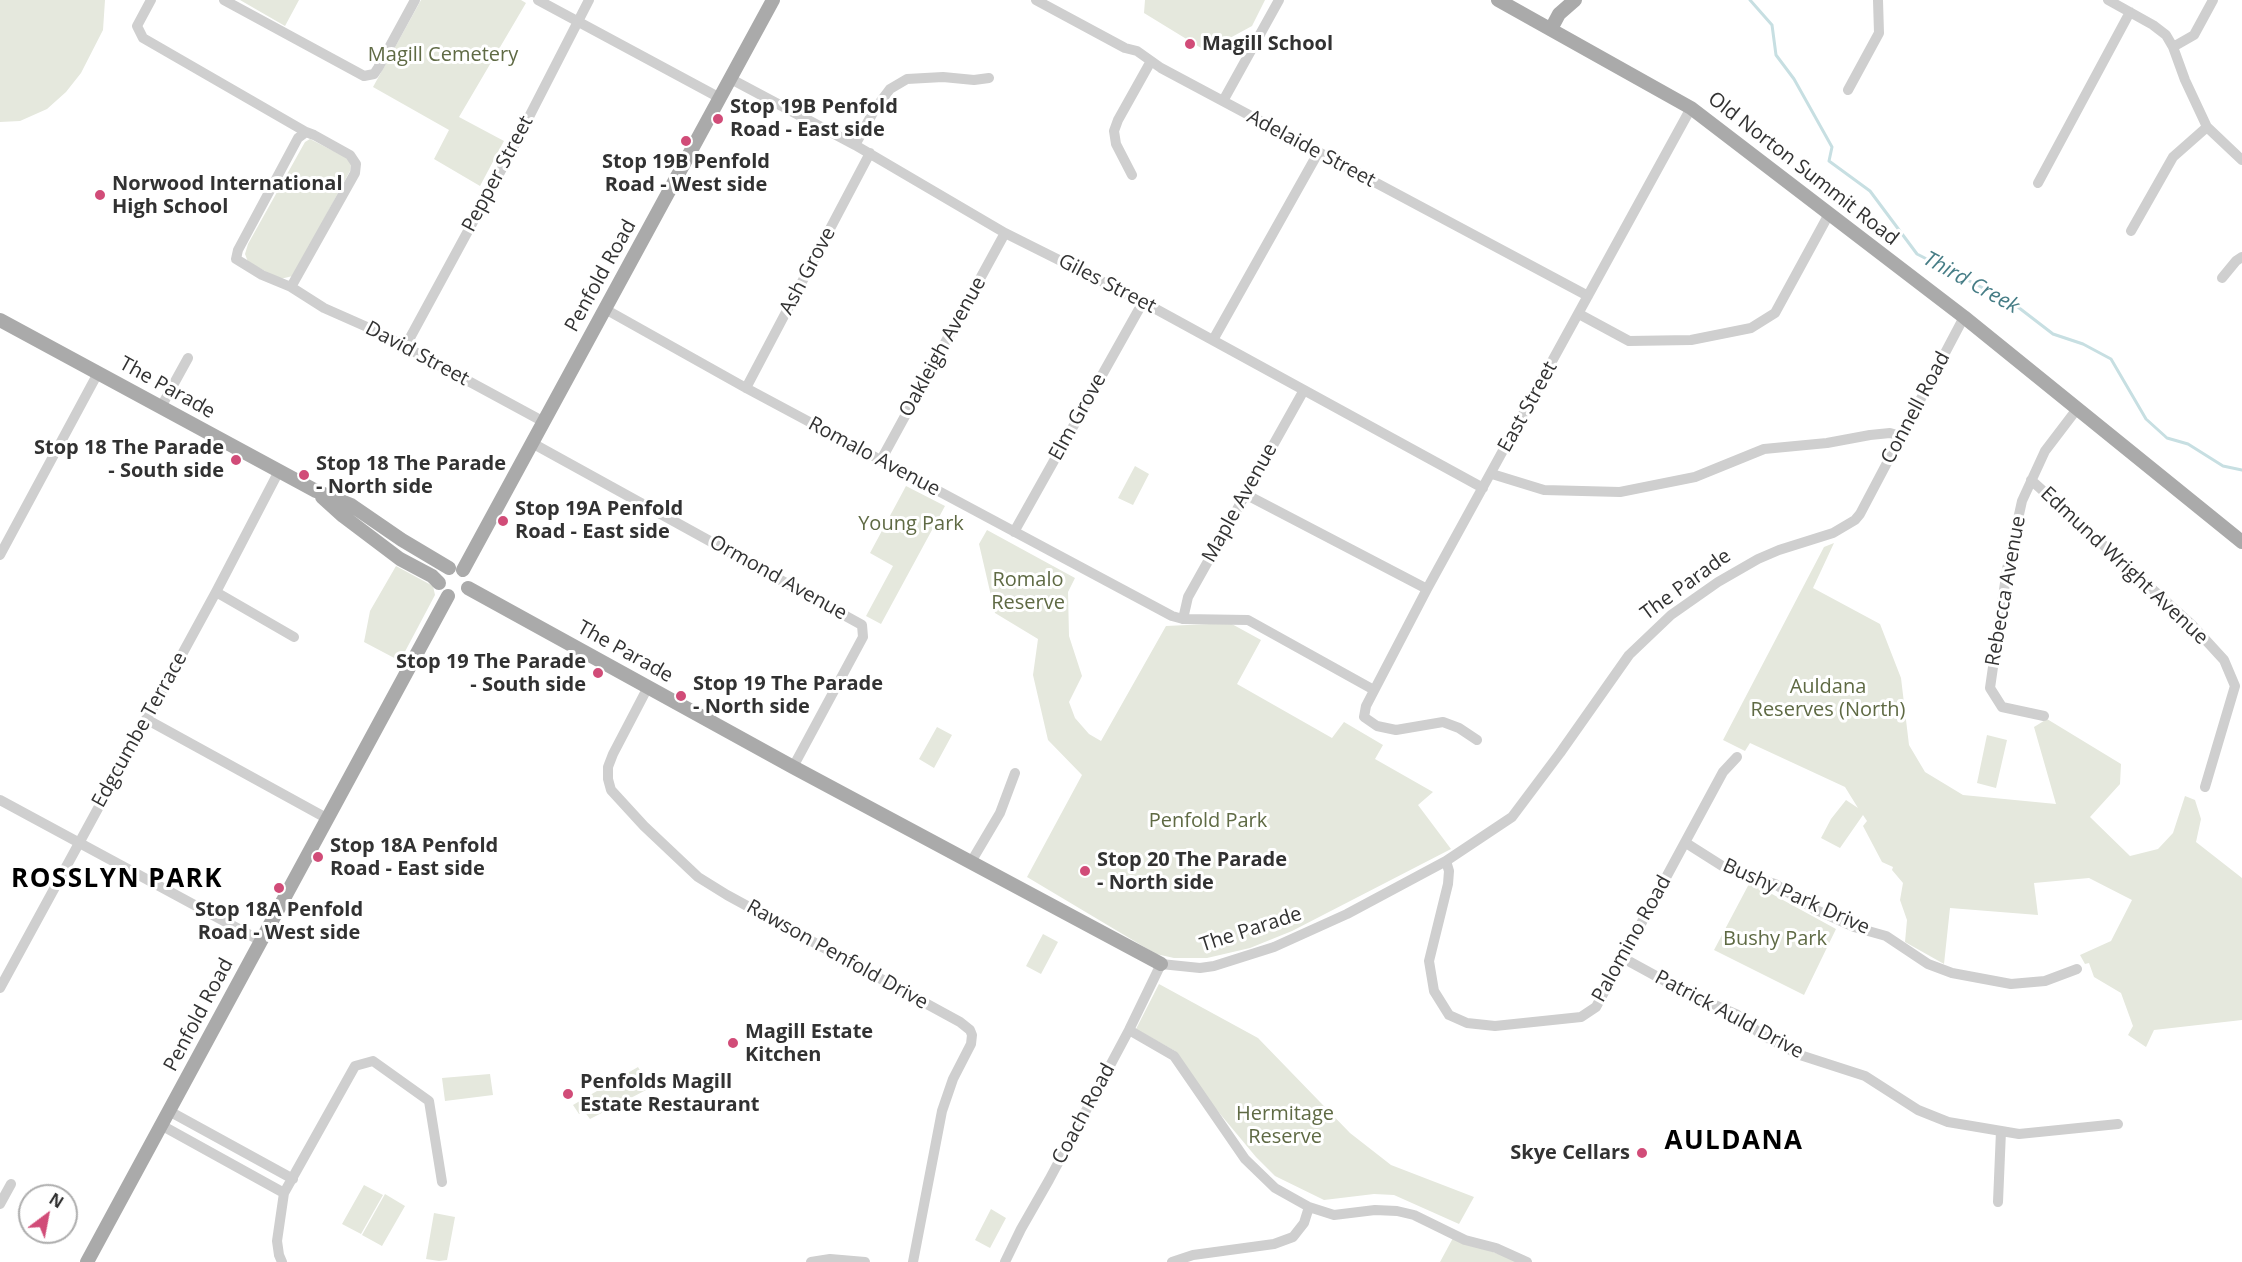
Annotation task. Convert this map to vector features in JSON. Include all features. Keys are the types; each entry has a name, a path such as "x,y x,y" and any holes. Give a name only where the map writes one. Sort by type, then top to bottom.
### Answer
{"main road":[{"name":"Penfold Road","path":"464,570 773,0"},
{"name":"Old Norton Summit Road","path":"1498,0 1691,108 1964,317 2242,542"},
{"path":"1551,29 1559,14 1575,0"},
{"name":"The Parade","path":"0,320 316,491 351,505 402,540 449,568"},
{"name":"The Parade","path":"316,491 344,516 400,559 432,576 439,583"},
{"path":"459,567 469,578 466,592 457,597 448,596 442,591 439,583 441,574 449,568 459,567"},
{"name":"The Parade","path":"468,588 793,767 1161,964"},
{"name":"Penfold Road","path":"87,1262 448,596"}],"street":[{"path":"151,0 137,26 143,38 350,155 356,164 355,173 291,287"},
{"path":"224,0 360,74 370,76 378,68 415,0"},
{"path":"538,0 720,98"},
{"name":"Pepper Street","path":"405,346 512,150 589,0"},
{"name":"Adelaide Street","path":"1036,0 1125,48 1137,51 1223,102 1588,296"},
{"path":"1223,102 1278,0"},
{"path":"1848,90 1879,33 1878,0"},
{"path":"2108,0 2166,35 2207,127 2242,160"},
{"path":"2173,47 2194,35 2213,0"},
{"path":"2038,183 2130,12"},
{"path":"1132,175 1116,144 1114,131 1122,112 1151,61"},
{"path":"855,145 875,109 890,89 907,79 943,77 974,80 989,78"},
{"name":"Giles Street","path":"731,79 870,153 1005,233 1143,302 1483,488"},
{"name":"East Street","path":"1477,740 1459,728 1443,722 1396,730 1377,726 1364,717 1366,706 1427,589 1691,108"},
{"path":"2131,231 2173,157 2207,127"},
{"name":"David Street","path":"306,132 298,138 238,250 236,259 242,265 291,287 324,308 405,346 544,422"},
{"name":"Ash Grove","path":"746,388 870,153"},
{"path":"1213,340 1318,153"},
{"path":"1579,314 1629,341 1691,340 1751,328 1775,313 1829,214"},
{"name":"Oakleigh Avenue","path":"881,460 1005,233"},
{"path":"2222,278 2242,257"},
{"name":"Elm Grove","path":"1014,532 1143,302"},
{"name":"Romalo Avenue","path":"605,309 746,388 1172,616 1183,619 1248,620 1374,690"},
{"name":"Connell Road","path":"1867,499 1964,317"},
{"path":"161,407 188,358"},
{"path":"0,555 98,373"},
{"name":"Maple Avenue","path":"1183,619 1188,597 1304,390"},
{"name":"Rebecca Avenue","path":"2044,716 2002,707 1990,688 2007,569 2022,501 2045,451 2078,409"},
{"path":"1492,474 1544,490 1620,492 1695,477 1764,449 1827,443 1890,433 1901,436"},
{"name":"Ormond Avenue","path":"532,443 859,622 864,629 863,637 793,767"},
{"name":"Edgcumbe Terrace","path":"0,988 216,592 279,471"},
{"name":"Edmund Wright Avenue","path":"2031,480 2191,624 2224,660 2235,686 2205,787"},
{"path":"1245,494 1427,589"},
{"name":"The Parade","path":"1161,964 1200,968 1215,966 1274,947 1347,914 1446,861 1512,817 1629,656 1671,615 1718,582 1758,559 1846,527 1860,514 1867,499"},
{"path":"216,592 294,637"},
{"name":"Rawson Penfold Drive","path":"648,687 608,767 611,790 619,800 698,877 960,1022 972,1035 971,1044 953,1079 942,1111 913,1262"},
{"path":"146,719 328,819"},
{"name":"Palomino Road","path":"1446,861 1449,871 1448,884 1429,961 1434,991 1449,1015 1467,1023 1494,1026 1581,1017 1596,1007 1723,772 1737,757"},
{"path":"971,862 1000,813 1015,773"},
{"path":"0,801 261,941"},
{"name":"Bushy Park Drive","path":"1686,843 1727,869 1775,885 1814,909 1854,927 1886,936 1928,964 1952,973 2011,984 2045,981 2077,969"},
{"name":"Patrick Auld Drive","path":"1623,958 1687,993 1736,1014 1762,1035 1800,1055 1865,1076 1918,1110 1948,1122 2019,1134 2118,1124"},
{"name":"Coach Road","path":"1005,1262 1129,1030 1161,964"},
{"path":"1129,1030 1174,1056 1245,1159 1275,1188 1309,1207 1334,1215 1375,1210 1397,1211 1414,1215 1465,1240 1496,1248 1527,1262"},
{"path":"282,1262 277,1241 284,1192 355,1066 373,1061 429,1101 442,1182"},
{"path":"169,1112 293,1179"},
{"path":"161,1125 284,1192"},
{"path":"1998,1202 2001,1131"},
{"path":"0,1204 11,1184"},
{"path":"1172,1262 1193,1255 1274,1244 1293,1237 1304,1223 1309,1207"},
{"path":"811,1262 830,1259 865,1262"}],"green space":[{"path":"0,0 105,0 103,30 81,73 66,92 47,109 20,121 0,122"},
{"path":"240,0 299,0 285,26"},
{"name":"Magill Cemetery","path":"421,0 521,0 526,3 459,117 504,141 480,186 434,159 449,130 373,87"},
{"path":"1145,0 1265,0 1252,26 1206,51 1144,13"},
{"path":"310,139 347,158 351,164 350,171 293,276 280,279 248,262 245,254 248,244 305,142"},
{"path":"1135,466 1149,474 1133,505 1118,498"},
{"name":"Young Park","path":"906,486 945,506 881,624 866,616 893,566 870,553"},
{"name":"Penfold Park","path":"987,530 1075,578 1068,592 1069,636 1082,676 1069,702 1075,718 1089,734 1101,741 1166,626 1230,623 1261,640 1237,684 1332,738 1344,722 1383,745 1375,759 1433,792 1418,805 1451,849 1292,931 1250,948 1207,958 1174,958 1156,954 1027,877 1082,775 1048,740 1033,675 1038,639 995,613 979,544"},
{"name":"Auldana Reserves (North)","path":"1834,543 1813,588 1880,624 1901,678 1909,745 1925,772 1963,795 2056,804 2034,727 2047,719 2121,764 2120,784 2090,817 2130,856 2158,849 2173,833 2185,796 2195,800 2201,819 2196,842 2242,878 2242,1020 2154,1030 2146,1047 2128,1035 2133,1026 2121,993 2094,977 2089,963 2085,964 2080,955 2111,941 2132,900 2089,878 2034,883 2038,915 1950,908 1944,964 1905,942 1907,920 1900,900 1903,883 1892,870 1893,867 1882,862 1863,826 1867,821 1863,815 1840,848 1821,838 1831,819 1846,800 1858,808 1845,787 1750,743 1745,751 1723,740 1824,547"},
{"path":"396,566 433,586 435,595 400,661 364,642 370,611"},
{"path":"937,727 952,735 934,768 919,759"},
{"path":"1987,735 2007,740 1996,788 1977,783"},
{"name":"Bushy Park","path":"1750,882 1836,929 1804,995 1714,950"},
{"path":"1043,934 1058,942 1041,974 1026,966"},
{"name":"Hermitage Reserve","path":"1159,984 1258,1038 1350,1133 1391,1165 1474,1197 1459,1224 1394,1195 1374,1194 1324,1200 1275,1176 1256,1157 1206,1097 1175,1051 1136,1029"},
{"path":"638,1067 650,1088 590,1119 584,1111 579,1114 573,1105"},
{"path":"490,1074 493,1095 445,1101 442,1078"},
{"path":"364,1185 383,1195 361,1234 342,1224"},
{"path":"385,1194 405,1206 382,1246 362,1235"},
{"path":"991,1209 1006,1218 990,1248 975,1240"},
{"path":"434,1213 455,1217 447,1260 426,1259"},
{"path":"1453,1238 1521,1262 1440,1262"}],"waterway":[{"name":"Third Creek","path":"1750,0 1772,25 1776,55 1794,79 1832,147 1829,161 1870,191 1917,254 2014,304 2053,334 2083,344 2111,359 2146,419 2167,438 2188,444 2223,466 2242,470"}],"place":[{"name":"Magill School","path":"1190,44"},
{"name":"Stop 19B Penfold Road - East side","path":"718,119"},
{"name":"Stop 19B Penfold Road - West side","path":"686,141"},
{"name":"Norwood International High School","path":"100,195"},
{"name":"Stop 18 The Parade - South side","path":"236,460"},
{"name":"Stop 18 The Parade - North side","path":"304,475"},
{"name":"Stop 19A Penfold Road - East side","path":"503,521"},
{"name":"Stop 19 The Parade - South side","path":"598,673"},
{"name":"Stop 19 The Parade - North side","path":"681,696"},
{"name":"Stop 18A Penfold Road - East side","path":"318,857"},
{"name":"Stop 20 The Parade - North side","path":"1085,871"},
{"name":"Stop 18A Penfold Road - West side","path":"279,888"},
{"name":"Magill Estate Kitchen","path":"733,1043"},
{"name":"Penfolds Magill Estate Restaurant","path":"568,1094"},
{"name":"Skye Cellars","path":"1642,1153"}],"district":[{"name":"ROSSLYN PARK","path":"117,880"},
{"name":"AULDANA","path":"1734,1142"}],"park label":[{"name":"Romalo Reserve","path":"1028,592"}]}
